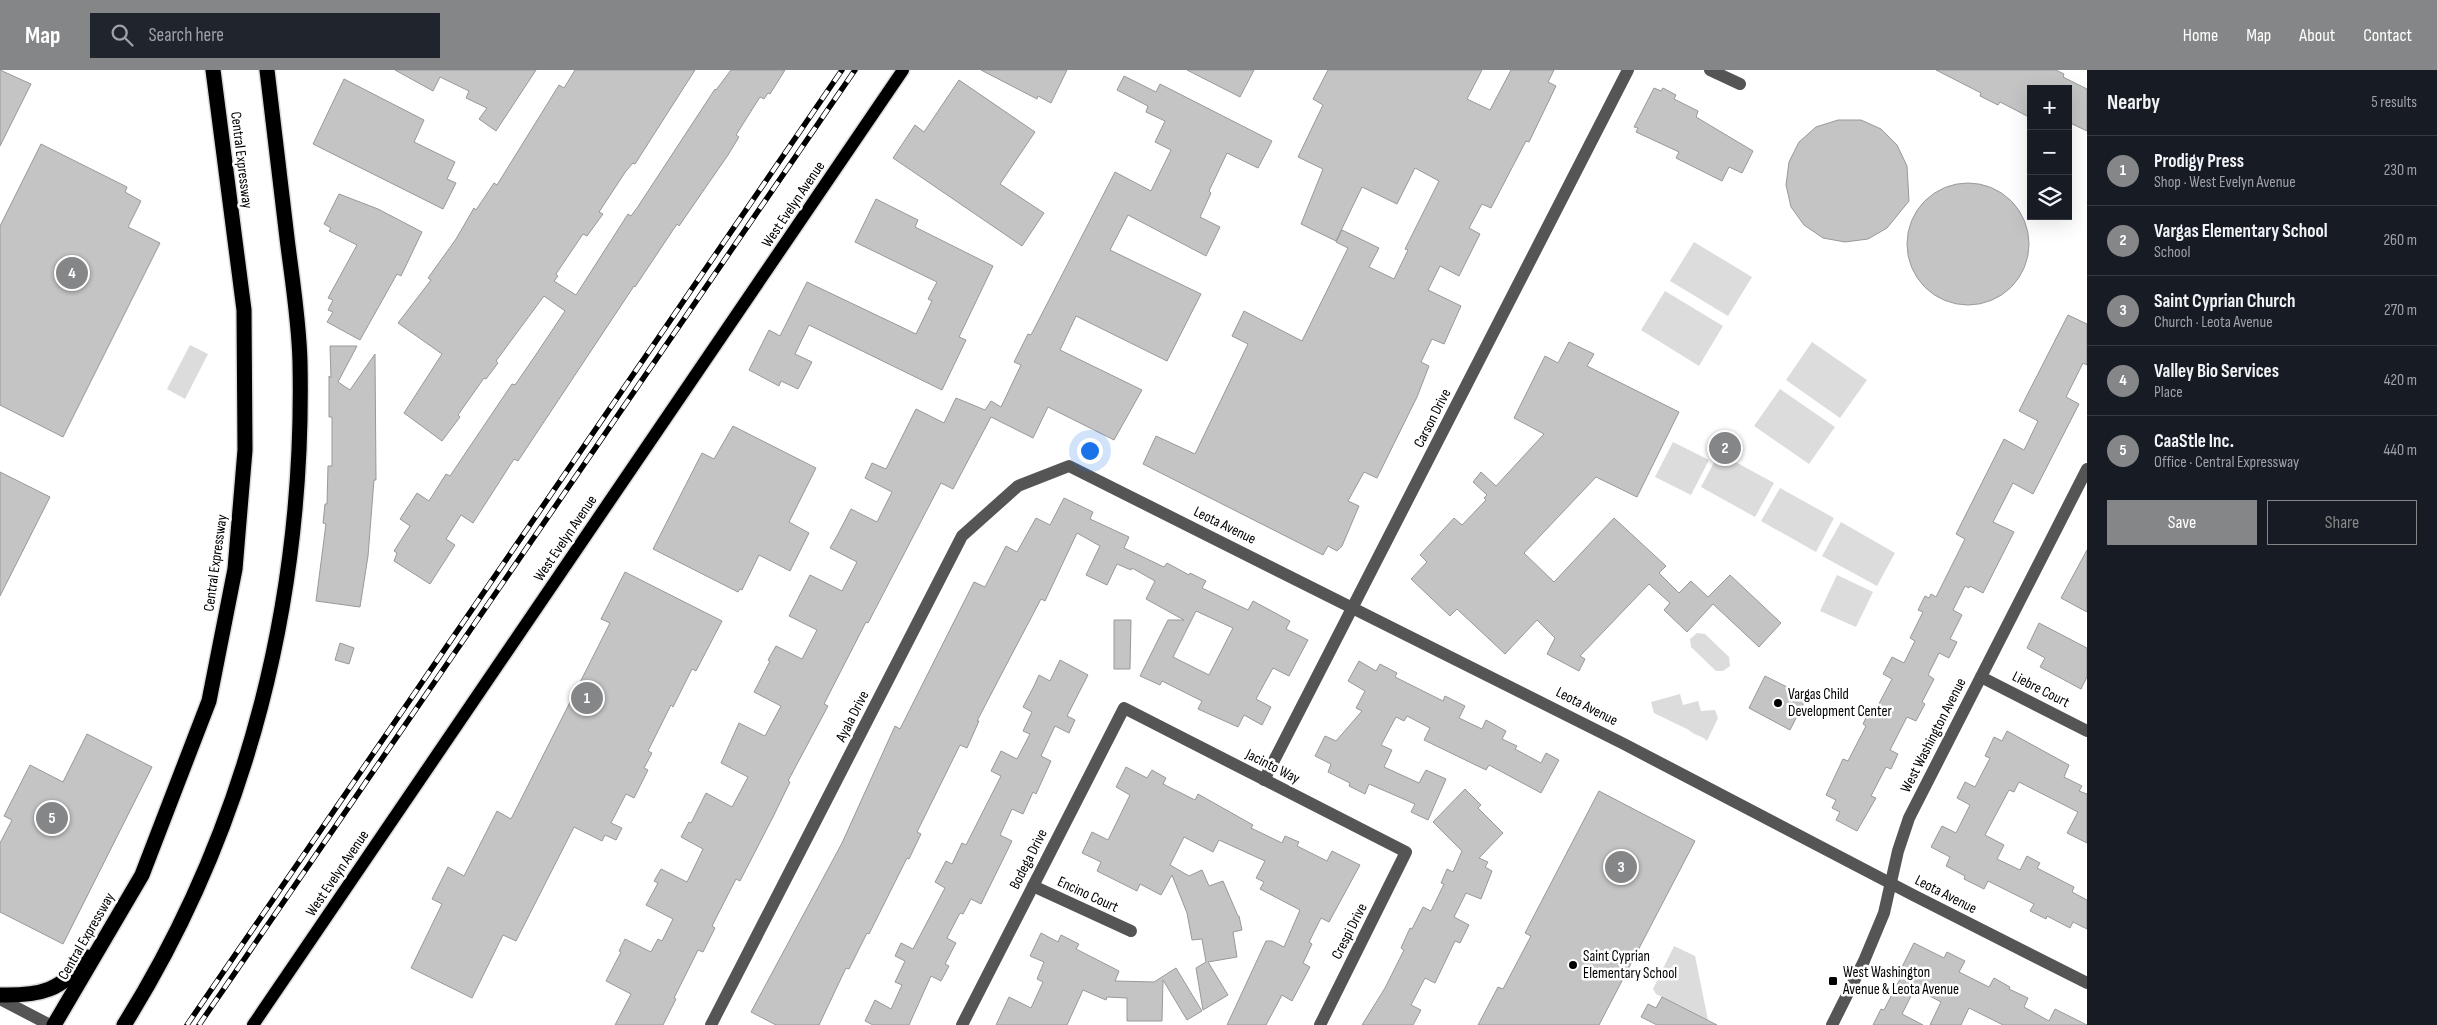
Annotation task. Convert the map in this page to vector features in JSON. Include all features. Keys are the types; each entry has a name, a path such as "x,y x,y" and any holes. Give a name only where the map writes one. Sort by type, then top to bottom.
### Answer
{"highway":[{"path":"204,70 219,117"},
{"name":"Central Expressway","path":"54,1025 142,875 209,701 235,569 245,450 244,310 213,70"},
{"path":"124,1025 181,921 225,819 261,709 279,632 289,571 297,490 300,359 267,70"},
{"path":"0,995 28,996 52,989 85,960 120,914"}],"main road":[{"name":"West Evelyn Avenue","path":"253,1025 904,70"}],"street":[{"name":"Carson Drive","path":"1264,780 1628,70"},
{"path":"1710,70 1740,84"},
{"name":"Leota Avenue","path":"1069,466 1352,606 1624,744 1890,883 2087,983"},
{"name":"Ayala Drive","path":"711,1025 962,536 1018,486 1069,466"},
{"name":"West Washington Avenue","path":"1832,1025 1864,961 1884,914 1890,883 1909,818 2086,472"},
{"name":"Liebre Court","path":"1981,677 2087,731"},
{"name":"Jacinto Way","path":"1124,708 1406,852"},
{"name":"Bodega Drive","path":"962,1025 1124,708"},
{"name":"Crespi Drive","path":"1320,1025 1406,852"},
{"name":"Encino Court","path":"1033,886 1131,931"},
{"path":"0,999 50,1025"}],"shaded area":[{"path":"1694,242 1752,277 1728,316 1670,281"},
{"path":"1665,291 1723,326 1699,366 1641,330"},
{"path":"1812,342 1867,380 1840,418 1786,380"},
{"path":"190,345 208,354 185,399 167,389"},
{"path":"1780,389 1835,427 1809,464 1754,426"},
{"path":"1673,442 1709,460 1691,495 1655,477"},
{"path":"1719,453 1774,483 1755,517 1701,487"},
{"path":"1780,488 1834,518 1816,552 1761,521"},
{"path":"1841,522 1895,553 1877,586 1822,556"},
{"path":"1837,575 1873,592 1856,627 1820,611"},
{"path":"1697,633 1705,634 1729,657 1730,666 1723,671 1716,671 1691,647 1690,639"},
{"path":"1680,694 1683,705 1698,701 1701,711 1715,710 1718,718 1707,741 1654,713 1651,702"},
{"path":"1674,946 1695,956 1708,1020 1656,994 1653,989"}],"building":[{"path":"0,70 31,84 0,146"},
{"path":"395,70 536,70 496,131 479,119 487,108 466,98 469,91 440,77 433,91"},
{"path":"575,70 695,70 635,164 633,163 626,171 599,212 603,214 587,236 583,234 556,274 558,276 554,281 576,295 628,214 631,216 637,208 715,89 731,70 785,70 770,94 768,93 764,99 760,97 736,135 739,137 728,155 679,226 677,224 634,286 518,461 514,459 473,523 461,515 446,539 455,545 430,584 394,561 397,553 394,551 410,526 400,519 417,493 429,501 446,474 450,476 512,384 515,385 565,311 544,296 496,361 498,363 486,379 484,378 458,415 460,417 442,441 404,413 442,354 398,323 431,280 428,278 456,239 474,208 476,210 494,183 497,185 559,85 564,88"},
{"path":"981,70 1067,70 1051,103 1038,96 1037,99"},
{"path":"1187,70 1254,70 1240,97"},
{"path":"1328,70 1482,70 1467,99 1490,110 1511,70 1554,70 1548,82 1556,86 1529,142 1526,141 1491,208 1482,204 1469,228 1480,234 1459,276 1440,266 1428,290 1461,306 1444,344 1432,339 1421,362 1429,366 1417,397 1377,478 1364,472 1348,501 1359,506 1342,546 1337,551 1328,546 1323,555 1143,464 1156,436 1195,454 1248,344 1232,336 1244,311 1302,341 1348,248 1336,242 1342,230 1379,248 1369,267 1394,279 1408,250 1405,249 1439,181 1415,168 1397,204 1362,187 1336,241 1301,224 1323,169 1298,157 1323,105 1313,99"},
{"path":"1936,70 2056,70 2064,74 2063,77 2087,89 2087,131 2072,124 2072,85 2027,85 2027,116 2000,102 1998,105 1980,96 1981,93"},
{"path":"1124,76 1156,92 1160,84 1272,141 1258,168 1227,153 1209,191 1211,193 1200,217 1220,227 1206,256 1128,215 1110,250 1201,294 1167,361 1076,316 1060,350 1142,390 1114,440 1048,407 1033,438 991,417 953,489 941,483 868,623 866,622 824,704 828,706 788,781 790,782 773,817 740,881 736,879 712,926 715,928 703,952 698,950 663,1025 615,1025 631,994 606,981 621,952 619,951 625,939 651,952 658,939 662,941 673,919 646,905 658,883 654,881 661,869 687,882 703,849 681,837 689,822 691,823 706,793 732,807 748,777 721,763 739,723 765,736 781,706 754,692 770,661 768,660 776,646 802,659 817,630 789,616 810,575 842,591 857,562 830,548 851,509 877,522 892,492 865,478 872,463 886,469 916,409 944,423 956,398 985,410 991,401 1001,407 1021,365 1014,362 1028,334 1031,335 1115,172 1151,191 1171,150 1155,142 1165,121 1146,112 1148,106 1117,90"},
{"path":"344,79 424,120 414,142 455,162 447,179 456,183 443,209 313,144"},
{"path":"959,80 1035,132 1000,184 1044,213 1022,246 893,158 915,125 924,132"},
{"path":"1654,88 1661,91 1663,88 1676,95 1674,99 1698,111 1696,117 1753,151 1742,173 1729,167 1722,181 1676,158 1679,152 1636,132 1638,128 1634,127"},
{"path":"1838,120 1861,120 1881,129 1897,145 1907,166 1909,201 1887,228 1868,239 1845,242 1823,238 1804,225 1791,207 1786,185 1789,162 1799,142 1816,127"},
{"path":"41,144 127,187 125,192 141,201 128,227 160,243 63,437 0,405 0,226"},
{"path":"1968,183 1980,184 1991,188 2002,193 2011,201 2019,210 2024,221 2028,232 2028,256 2024,267 2019,278 2011,287 2002,295 1991,300 1980,304 1968,305 1956,304 1945,300 1934,295 1925,287 1917,278 1912,267 1908,256 1907,244 1908,232 1912,221 1917,210 1925,201 1934,193 1945,188 1956,184"},
{"path":"339,194 378,209 422,232 401,276 397,274 360,340 327,322 333,312 328,310 333,300 328,298 357,245 329,231 331,228 324,224"},
{"path":"876,199 918,220 915,227 993,266 959,337 966,340 942,390 809,325 795,354 812,362 798,389 781,381 779,386 749,370 769,330 780,336 807,282 916,334 932,301 928,299 937,282 855,242"},
{"path":"2068,315 2087,324 2087,365 2083,363 2066,397 2079,404 2033,494 2013,483 1993,522 2014,532 1983,593 1970,586 1969,588 1965,586 1953,610 1962,615 1950,639 1957,642 1949,658 1939,653 1928,675 1934,679 1922,702 1925,704 1916,721 1907,717 1890,750 1898,754 1891,769 1886,767 1871,796 1876,798 1857,831 1836,820 1840,812 1832,808 1836,800 1826,795 1843,759 1848,761 1866,726 1863,724 1869,711 1874,713 1892,679 1883,674 1892,657 1904,663 1915,641 1910,638 1923,612 1918,610 1925,596 1929,598 1931,594 1936,597 1965,539 1956,534 2004,439 2024,450 2038,421 2019,411"},
{"path":"1569,342 1594,354 1587,366 1679,412 1637,497 1596,477 1524,553 1554,582 1614,518 1666,566 1659,573 1679,593 1691,581 1708,597 1730,575 1781,623 1759,647 1713,604 1687,632 1664,610 1670,603 1649,584 1580,656 1585,659 1579,671 1547,654 1555,638 1537,620 1505,654 1457,609 1450,616 1411,579 1427,562 1420,555 1454,518 1462,525 1486,500 1484,498 1487,495 1473,482 1481,472 1496,486 1544,434 1514,418 1545,356 1558,363"},
{"path":"330,346 357,346 338,382 350,390 375,354 376,480 374,480 368,556 360,607 316,601 326,524 323,523 325,504 327,504 328,466 332,466 332,417 329,417"},
{"path":"733,426 816,468 789,522 809,533 790,571 759,555 742,590 740,589 738,592 653,549 702,453 714,459"},
{"path":"0,472 50,497 0,596"},
{"path":"1064,498 1093,512 1090,519 1129,537 1124,548 1164,567 1167,563 1189,575 1190,573 1206,581 1202,588 1248,610 1253,601 1290,621 1286,629 1308,640 1289,676 1273,668 1256,699 1271,707 1262,725 1244,715 1238,727 1198,709 1202,701 1162,681 1160,685 1140,676 1168,620 1184,620 1146,599 1155,581 1132,568 1131,570 1117,564 1107,585 1086,575 1100,546 1077,533 1045,601 1041,599 977,721 979,721 967,748 960,745 917,832 921,834 909,859 907,858 869,934 867,933 849,969 846,968 819,1025 776,1025 751,1012 842,843 895,726 900,729 974,582 985,587 1006,546 1017,552 1036,518 1050,525","holes":["1196,611 1233,628 1209,675 1173,657"]},
{"path":"2087,550 2087,612 2061,598"},
{"path":"625,572 722,621 696,671 692,669 673,707 671,705 648,751 652,753 644,768 648,770 634,798 626,794 611,823 622,828 616,840 605,835 602,841 574,827 516,941 503,935 472,998 411,968 442,904 432,899 448,867 464,876 497,811 511,819 610,623 601,619"},
{"path":"1114,620 1131,620 1130,669 1114,669"},
{"path":"2039,623 2087,648 2087,677 2081,689 2040,667 2045,658 2027,648"},
{"path":"340,643 354,648 349,664 335,660"},
{"path":"1060,660 1088,675 1067,716 1075,720 1069,733 1055,726 1041,756 1051,761 1036,794 1033,792 1023,814 1012,809 1000,835 1012,841 981,904 971,899 963,914 960,913 947,938 956,943 945,964 949,966 941,981 931,976 909,1025 873,1025 865,1021 875,1000 891,1009 902,985 895,982 905,961 895,956 901,943 913,949 945,888 935,882 946,861 952,864 962,843 966,845 1001,776 991,771 1001,751 1017,759 1030,734 1023,731 1032,712 1023,707 1039,675 1050,681"},
{"path":"1359,661 1376,671 1380,664 1397,673 1395,677 1443,701 1445,696 1465,706 1459,718 1482,729 1486,720 1506,731 1502,739 1517,746 1515,749 1541,763 1546,753 1559,760 1541,793 1489,765 1486,770 1424,740 1430,728 1407,716 1404,721 1396,717 1381,745 1392,750 1384,767 1419,783 1426,770 1446,779 1428,820 1411,812 1415,804 1369,784 1365,794 1349,786 1350,783 1328,772 1331,764 1315,756 1325,736 1336,741 1362,711 1356,708 1365,691 1348,681"},
{"name":"Vargas Child Development Center","path":"1765,676 1807,697 1790,730 1749,708"},
{"path":"2007,731 2069,765 2064,777 2082,786 2079,791 2087,794 2087,843 2067,833 2078,812 2019,782 2014,792 2009,790 1985,835 2004,845 1997,859 2020,870 2027,856 2040,863 2037,868 2074,887 2072,892 2087,900 2087,929 2073,922 2070,928 2047,916 2046,919 2030,911 2034,904 1988,881 1984,889 1964,879 1965,876 1946,866 1950,857 1931,847 1942,826 1956,833 1970,805 1957,798 1965,782 1975,787 1990,758 1985,756 1994,737 2002,741"},
{"path":"87,734 152,767 63,944 0,912 0,843 12,820 4,816 30,765 63,782"},
{"path":"1126,767 1147,778 1152,770 1166,778 1163,784 1195,800 1198,794 1253,825 1251,828 1282,843 1285,836 1299,842 1297,846 1327,861 1332,851 1360,865 1329,922 1321,918 1309,942 1312,944 1303,963 1310,967 1292,1001 1282,995 1266,1025 1227,1025 1266,941 1272,941 1284,947 1300,910 1260,889 1264,882 1256,878 1265,861 1219,840 1213,852 1184,837 1170,865 1189,876 1202,870 1209,886 1223,881 1239,916 1242,930 1233,932 1237,957 1208,962 1228,995 1203,1010 1196,968 1206,962 1202,939 1192,940 1187,913 1172,875 1161,895 1140,884 1137,891 1097,871 1101,862 1082,853 1092,832 1108,840 1130,795 1116,787"},
{"path":"1465,789 1481,805 1478,808 1503,833 1479,858 1488,862 1485,867 1492,871 1481,899 1466,893 1454,917 1469,925 1460,943 1455,941 1435,983 1425,978 1411,1005 1421,1010 1413,1025 1362,1025 1385,988 1404,950 1401,948 1410,928 1412,929 1423,907 1431,911 1444,884 1441,883 1447,869 1453,872 1462,851 1433,822"},
{"path":"1599,791 1695,841 1599,1025 1478,1025 1498,987 1503,989 1531,936 1525,933"},
{"path":"1041,933 1058,942 1061,935 1079,944 1076,949 1119,971 1115,981 1154,982 1176,968 1202,1011 1187,1020 1163,980 1162,1021 1127,1021 1127,998 1107,997 1106,1000 1083,990 1067,1025 996,1025 1009,997 1031,1008 1043,982 1037,979 1044,962 1030,956"},
{"path":"1914,943 1944,958 1947,952 1965,961 1959,972 1989,987 1994,978 2010,987 2009,989 2028,998 2024,1007 2049,1021 2055,1009 2087,1025 2003,1025 1969,1008 1961,1025 1930,1025 1941,1002 1915,988 1902,1014 1923,1025 1873,1025 1881,1009 1884,1010 1901,977 1898,975"},
{"path":"1662,997 1717,1025 1657,1025 1641,1017 1648,1004 1656,1008"}],"railway":[{"path":"187,1025 842,70"},
{"path":"199,1025 855,70"}],"place":[{"name":"Valley Bio Services","path":"72,273"},
{"name":"Vargas Elementary School","path":"1725,448"},
{"name":"Prodigy Press","path":"587,698"},
{"name":"Vargas Child Development Center","path":"1778,703"},
{"name":"CaaStle Inc.","path":"52,818"},
{"name":"Saint Cyprian Church","path":"1621,867"},
{"name":"Saint Cyprian Elementary School","path":"1573,965"},
{"name":"West Washington Avenue & Leota Avenue","path":"1833,981"}]}
